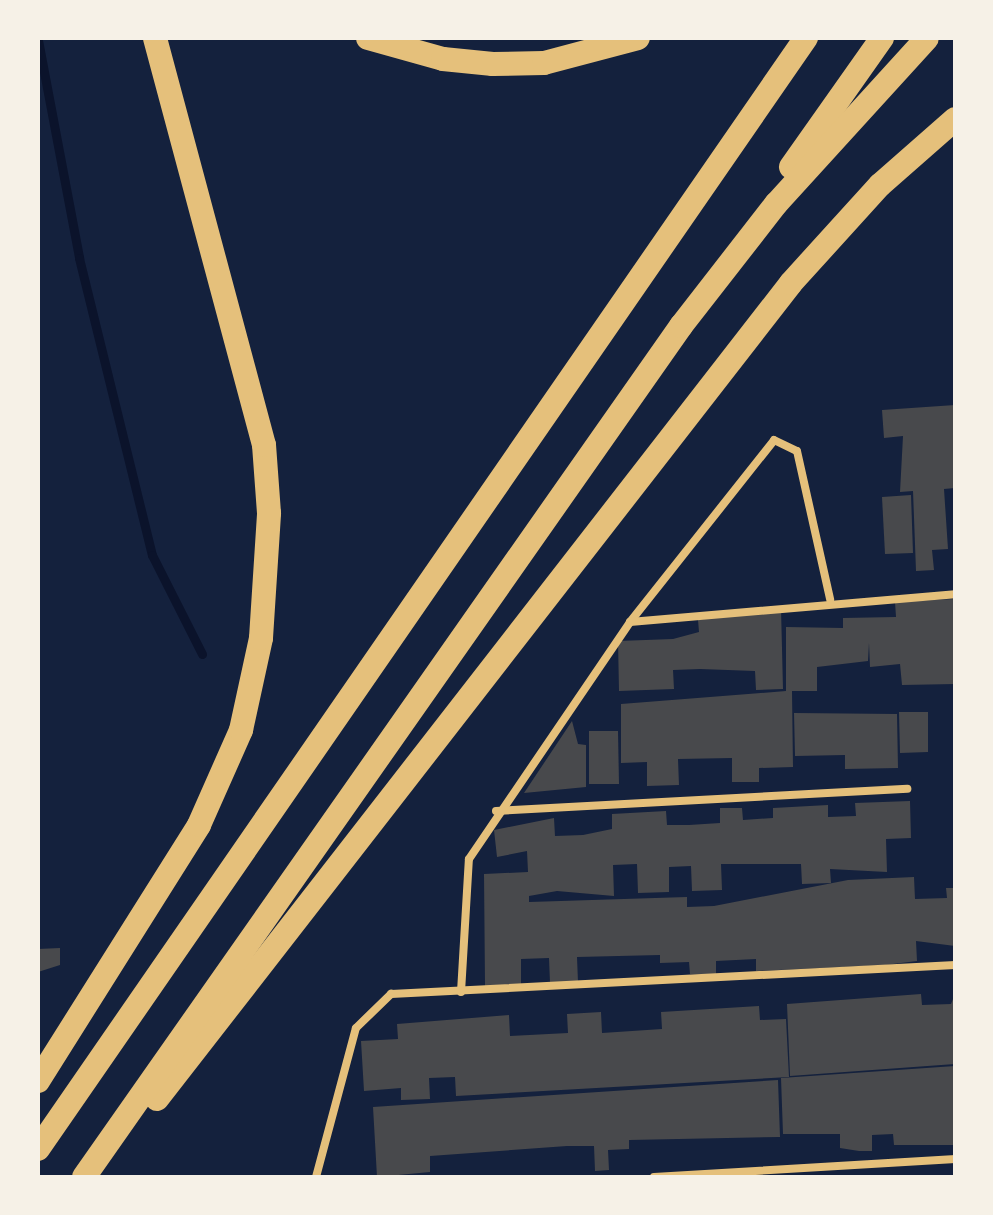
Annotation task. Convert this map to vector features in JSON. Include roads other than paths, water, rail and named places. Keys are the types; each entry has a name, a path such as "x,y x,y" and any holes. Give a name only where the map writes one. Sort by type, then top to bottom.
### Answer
{"highway":[{"path":"38,1081 158,897 221,780 253,682 265,595 268,501 258,412 155,38"},
{"path":"368,38 443,59 493,64 544,63 638,38"},
{"path":"38,1149 806,38"},
{"path":"84,1177 882,38"},
{"path":"657,360 776,204 927,38"},
{"path":"97,1177 791,283 880,185 955,119"}],"street":[{"path":"461,992 462,883 496,811 630,622 774,440 797,451 830,599"},
{"path":"630,622 830,599 955,594"},
{"path":"496,811 907,789"},
{"path":"316,1177 364,1013 391,994 955,965"},
{"path":"654,1177 955,1159"}],"waterway":[{"path":"38,40 79,258 152,555 202,654"}]}
